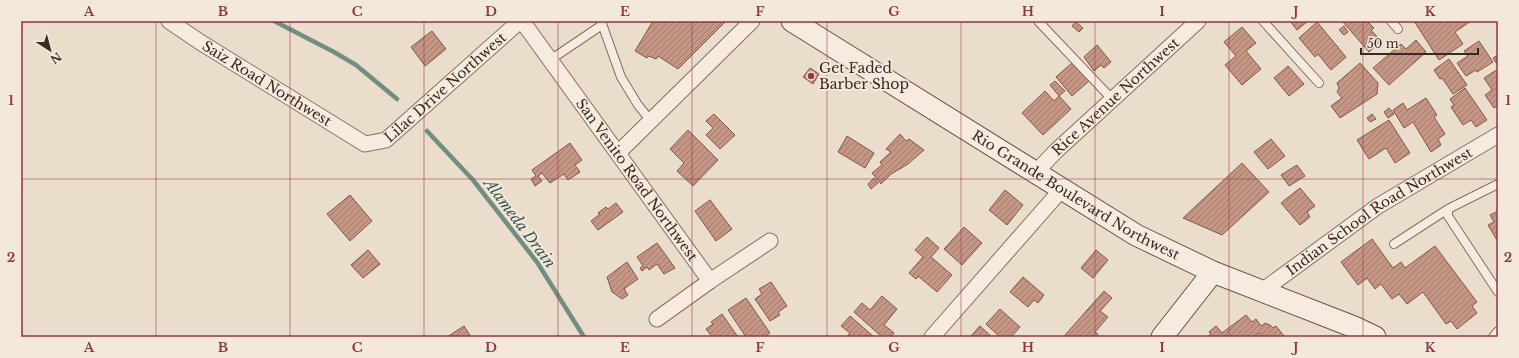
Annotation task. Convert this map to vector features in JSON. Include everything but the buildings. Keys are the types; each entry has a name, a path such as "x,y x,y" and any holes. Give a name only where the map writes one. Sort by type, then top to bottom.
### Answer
{"main road":[{"name":"Rio Grande Boulevard Northwest","path":"798,22 1035,173 1136,235 1213,272 1354,327 1375,337"},
{"path":"1162,337 1213,272"}],"street":[{"name":"Saiz Road Northwest","path":"169,21 200,42 365,144"},
{"name":"Lilac Drive Northwest","path":"365,144 386,140 427,102 521,21"},
{"name":"San Venito Road Northwest","path":"521,21 710,281"},
{"path":"618,154 752,21"},
{"name":"Rice Avenue Northwest","path":"1035,173 1056,151 1198,21"},
{"name":"Indian School Road Northwest","path":"1262,291 1378,206 1498,135"},
{"path":"932,337 1062,189"},
{"path":"657,319 770,241"}],"lane":[{"path":"1038,21 1112,99"},
{"path":"1264,21 1319,83"},
{"path":"1391,21 1398,29"},
{"path":"550,60 602,23 621,77 638,105 651,121"},
{"path":"1394,244 1448,209 1498,184"},
{"path":"1448,209 1448,216 1498,292"},
{"path":"1493,337 1498,331"}],"waterway":[{"name":"Alameda Drain","path":"274,21 356,65 397,99"},
{"name":"Alameda Drain","path":"427,131 473,180 537,262 584,337"}],"place":[{"name":"Get Faded Barber Shop","path":"811,76"}]}
